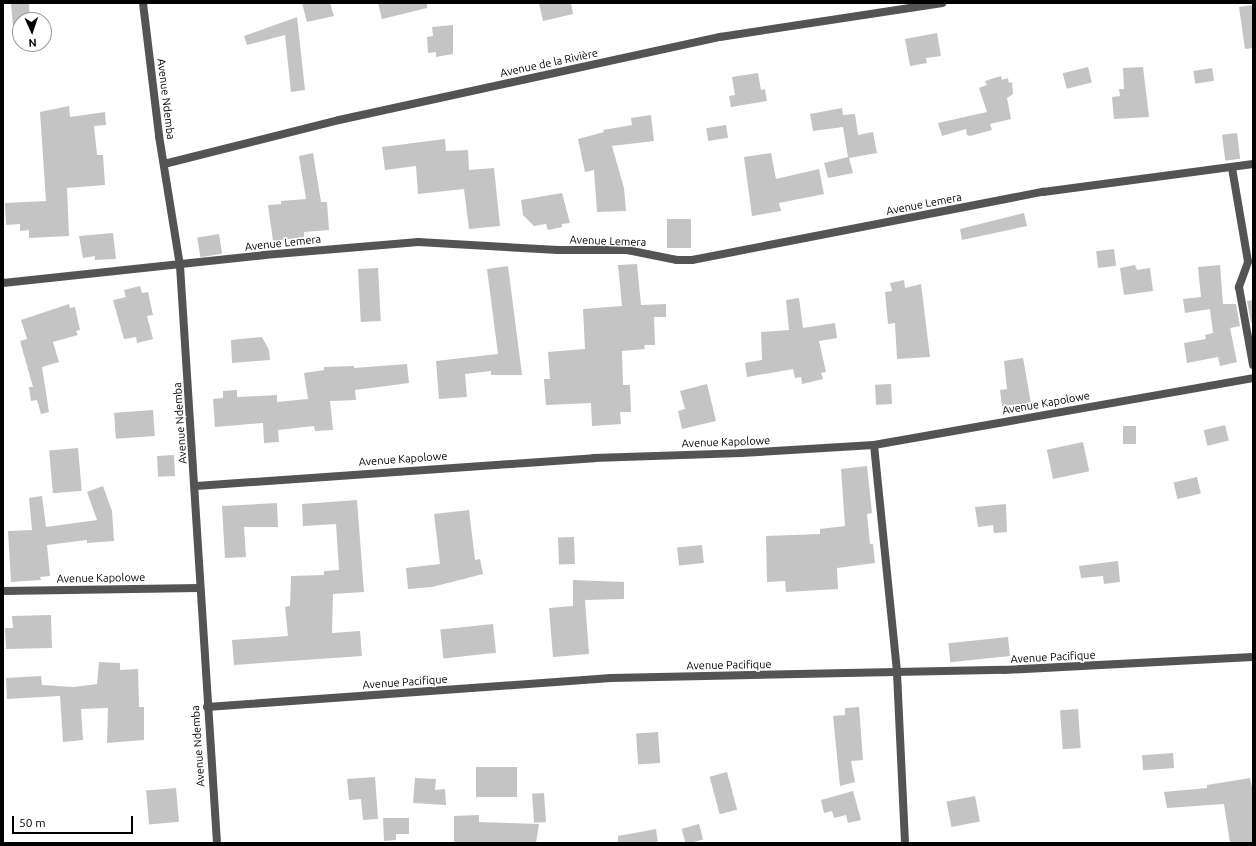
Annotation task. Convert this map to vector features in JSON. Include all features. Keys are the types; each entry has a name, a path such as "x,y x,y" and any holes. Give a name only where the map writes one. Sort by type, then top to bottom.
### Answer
{"street":[{"name":"Avenue Ndemba","path":"143,3 164,164 180,266 196,486 199,588 216,843"},
{"name":"Avenue de la Rivière","path":"164,164 339,120 720,36 942,3"},
{"name":"Avenue Lemera","path":"3,283 180,266 264,255 418,242 558,250 628,250 677,260 692,260 1043,192 1253,164"},
{"path":"1232,168 1248,262 1239,288 1253,365"},
{"name":"Avenue Kapolowe","path":"196,486 594,458 741,453 874,445 1253,378"},
{"path":"874,445 897,673 905,843"},
{"name":"Avenue Kapolowe","path":"3,591 199,588"},
{"name":"Avenue Pacifique","path":"206,708 611,678 897,673 1051,668 1253,657"}],"building":[{"path":"11,3 29,3 30,12 12,12 12,15"},
{"path":"302,3 330,3 334,16 307,22"},
{"path":"378,3 427,3 427,8 382,19"},
{"path":"539,3 571,3 573,14 543,21"},
{"path":"1253,5 1253,48 1245,49 1239,7"},
{"path":"297,17 305,90 291,92 285,35 247,45 244,36"},
{"path":"453,25 453,54 436,57 436,52 428,53 427,37 433,36 432,27"},
{"path":"937,33 941,56 926,58 927,63 910,66 905,39"},
{"path":"1088,67 1092,83 1067,89 1063,73"},
{"path":"1143,67 1149,117 1114,119 1112,97 1120,96 1119,89 1124,89 1123,68"},
{"path":"1212,68 1214,81 1195,84 1193,71"},
{"path":"758,73 761,90 765,89 767,101 731,107 729,96 735,95 732,77"},
{"path":"1001,76 1002,80 1008,78 1009,83 1012,82 1013,94 1007,98 1011,119 990,124 992,130 970,136 967,135 966,129 942,136 938,123 987,112 979,88 987,85 985,81"},
{"path":"69,106 70,117 105,112 106,125 94,126 97,155 103,155 105,185 67,188 69,236 29,238 29,230 20,231 20,224 6,225 5,203 46,201 40,112"},
{"path":"842,108 843,115 855,114 858,135 873,132 877,153 849,158 853,173 828,178 824,163 848,157 843,127 813,131 810,114"},
{"path":"651,115 654,141 612,146 624,188 626,211 597,212 594,170 585,172 578,139 604,132 603,130 632,125 631,118"},
{"path":"726,125 728,138 708,141 706,128"},
{"path":"1237,133 1240,159 1225,161 1222,135"},
{"path":"445,139 446,151 468,150 469,170 494,168 500,226 469,229 464,189 418,194 416,166 385,170 382,147"},
{"path":"313,153 321,202 327,202 329,230 304,232 304,237 273,241 268,205 281,204 281,201 306,199 299,156"},
{"path":"771,153 776,179 819,169 824,194 779,203 781,211 752,216 744,157"},
{"path":"562,193 570,223 562,224 562,227 548,230 546,224 534,226 523,215 521,200"},
{"path":"1024,213 1027,226 962,240 960,229"},
{"path":"667,219 691,219 691,248 667,248"},
{"path":"113,233 116,259 95,260 95,256 83,258 79,236"},
{"path":"219,234 222,254 200,257 197,237"},
{"path":"1114,249 1116,266 1098,268 1096,251"},
{"path":"637,264 641,305 666,304 666,317 654,317 655,345 644,345 645,349 622,351 623,385 630,385 631,412 620,412 621,424 592,426 591,403 546,405 544,379 550,379 548,352 585,349 583,309 622,306 618,265"},
{"path":"1135,265 1137,270 1150,268 1153,291 1124,295 1120,268"},
{"path":"1220,265 1223,304 1236,304 1240,326 1230,328 1237,362 1220,366 1218,357 1187,363 1184,343 1206,339 1205,335 1213,333 1210,309 1185,313 1183,299 1201,297 1198,267"},
{"path":"508,266 522,375 491,375 491,371 465,374 467,397 439,399 436,361 498,354 487,269"},
{"path":"378,268 381,321 361,322 358,269"},
{"path":"904,280 905,288 921,284 930,357 897,359 895,323 888,324 885,292 892,291 890,283"},
{"path":"140,286 142,293 148,292 153,315 147,316 153,339 137,343 136,337 124,339 113,300 126,297 124,290"},
{"path":"799,298 803,328 835,323 837,338 819,341 826,372 821,373 823,379 802,384 801,377 795,378 793,369 747,377 745,363 762,360 761,332 789,330 786,300"},
{"path":"1253,300 1253,323 1251,323 1247,301"},
{"path":"69,304 70,308 75,307 80,330 76,331 78,335 53,342 59,362 42,367 49,412 41,414 37,400 31,401 29,387 33,387 20,341 27,339 21,320"},
{"path":"262,337 269,350 270,360 232,363 231,340"},
{"path":"1023,358 1031,403 1002,406 1000,390 1007,389 1004,361"},
{"path":"407,364 409,383 355,390 356,400 330,401 333,430 315,431 314,426 278,430 279,442 264,443 263,423 215,427 213,399 223,398 223,391 237,390 237,397 277,395 277,402 308,399 304,373 324,370 324,367 354,366 354,368"},
{"path":"707,384 716,421 682,429 678,411 685,409 680,391"},
{"path":"891,384 892,404 876,405 875,385"},
{"path":"153,410 155,436 116,439 114,413"},
{"path":"1225,425 1229,441 1208,446 1204,430"},
{"path":"1123,426 1136,426 1136,444 1123,444"},
{"path":"1083,442 1089,471 1053,479 1047,450"},
{"path":"78,448 82,491 53,493 49,451"},
{"path":"174,455 175,476 158,477 157,456"},
{"path":"867,466 872,513 867,514 870,544 873,544 875,563 837,568 838,589 786,592 785,581 767,582 766,536 820,534 820,529 845,526 841,469"},
{"path":"1197,477 1201,494 1177,499 1174,482"},
{"path":"103,486 112,511 114,541 87,543 87,540 47,545 50,576 40,577 41,580 11,582 8,531 32,530 29,498 42,496 46,527 97,520 87,492"},
{"path":"357,500 364,592 333,594 332,633 360,631 362,656 234,665 232,640 288,636 285,607 290,606 291,576 324,575 324,571 339,570 336,524 303,526 302,504"},
{"path":"277,503 278,527 244,527 246,557 225,558 222,506"},
{"path":"1006,504 1007,532 994,533 993,525 978,527 975,507"},
{"path":"469,510 475,560 480,559 483,574 432,587 408,589 406,568 440,564 434,514"},
{"path":"574,537 575,564 559,565 558,538"},
{"path":"702,545 704,563 679,566 677,548"},
{"path":"1118,561 1120,582 1104,584 1103,576 1081,578 1079,566"},
{"path":"573,580 624,582 624,599 585,600 589,654 553,657 549,608 573,606"},
{"path":"51,615 52,648 6,649 5,628 13,628 12,616"},
{"path":"493,624 496,653 443,658 440,630"},
{"path":"1008,637 1010,656 950,662 948,643"},
{"path":"99,662 120,663 120,670 138,669 139,707 144,707 144,740 107,743 108,708 81,709 83,740 63,742 60,696 7,699 6,678 41,676 42,685 74,687 97,684"},
{"path":"859,707 863,760 851,761 855,782 840,786 833,716 845,715 845,708"},
{"path":"1078,709 1081,748 1063,749 1060,710"},
{"path":"658,732 660,763 638,764 636,734"},
{"path":"1173,753 1174,768 1143,770 1142,755"},
{"path":"476,767 517,767 517,797 476,797"},
{"path":"727,772 737,810 720,814 710,777"},
{"path":"375,777 378,819 363,820 361,799 349,800 347,779"},
{"path":"415,778 436,779 435,790 445,789 446,805 413,803"},
{"path":"1250,778 1253,792 1253,843 1230,843 1224,804 1167,808 1164,792 1207,788 1207,785"},
{"path":"176,788 179,822 149,824 146,791"},
{"path":"853,791 861,820 848,823 846,815 834,818 832,811 824,813 821,800"},
{"path":"544,793 546,822 534,823 532,794"},
{"path":"975,796 980,822 951,827 947,802"},
{"path":"479,815 479,822 539,824 536,843 454,843 454,816"},
{"path":"383,818 409,818 409,834 396,834 396,840 384,841"},
{"path":"699,824 703,839 685,843 682,829"},
{"path":"656,829 658,843 618,843 618,836"}]}
